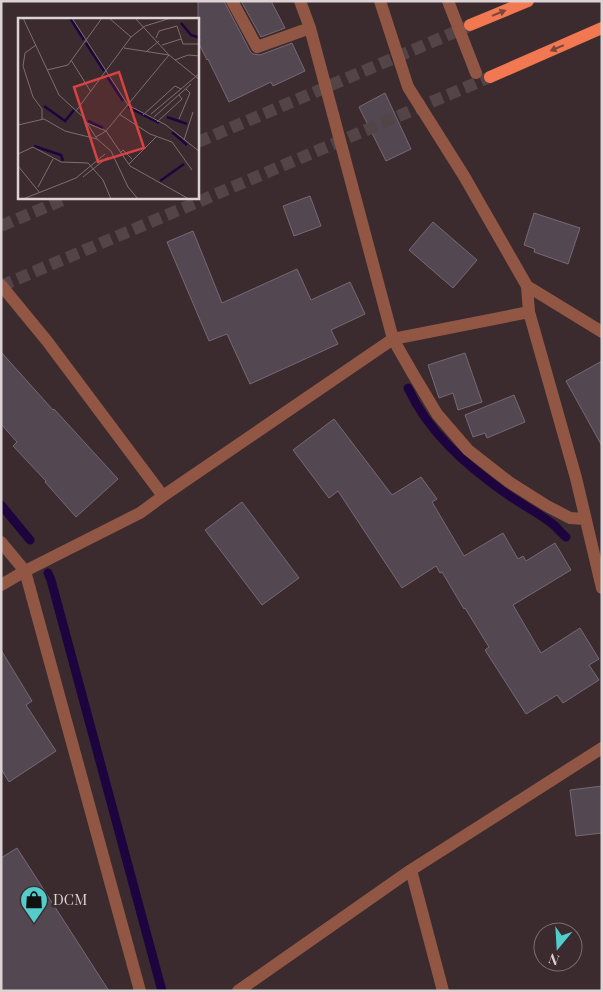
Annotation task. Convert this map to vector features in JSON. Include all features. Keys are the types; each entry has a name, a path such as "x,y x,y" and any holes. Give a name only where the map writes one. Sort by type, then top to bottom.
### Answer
{"main road":[{"path":"470,26 528,1"},
{"path":"490,77 602,28"}],"street":[{"path":"232,1 256,46 310,28"},
{"path":"300,1 310,28 393,340 437,414 468,450 509,482 547,506 570,518 585,519"},
{"path":"380,1 408,87 464,176 527,286 529,312 576,478 602,588"},
{"path":"448,1 476,73"},
{"path":"1,284 47,341 163,496"},
{"path":"527,286 602,332"},
{"path":"1,585 24,571 140,513 393,340 529,312"},
{"path":"1,542 24,571 140,991"},
{"path":"238,991 411,870 602,748"},
{"path":"411,870 443,991"}],"building":[{"path":"198,1 224,1 253,54 260,55 292,43 305,71 273,86 271,82 229,102 199,44"},
{"path":"241,1 271,1 285,28 261,37"},
{"path":"385,93 411,149 386,161 359,107"},
{"path":"310,196 321,226 294,236 283,206"},
{"path":"534,213 580,228 568,264 534,252 535,249 524,245"},
{"path":"433,222 477,260 453,288 409,250"},
{"path":"193,231 222,303 297,269 311,300 350,282 365,314 331,330 338,344 250,384 227,334 209,341 167,242"},
{"path":"1,352 118,479 76,517 13,446 17,442 1,424"},
{"path":"465,353 482,402 458,410 453,393 439,398 428,365"},
{"path":"602,361 602,446 566,381"},
{"path":"514,395 525,422 487,438 485,433 473,437 465,415"},
{"path":"334,419 392,495 421,477 437,499 432,502 464,556 503,533 518,559 523,556 526,561 555,543 571,570 513,605 541,653 580,628 599,659 589,665 599,680 563,703 557,695 526,714 485,650 489,647 442,572 440,573 436,566 402,588 338,491 329,498 293,450"},
{"path":"242,502 299,578 262,605 205,530"},
{"path":"1,650 32,701 26,705 56,751 9,782 1,769"},
{"path":"602,786 602,833 576,836 570,790"},
{"name":"DCM","path":"17,848 109,991 1,991 1,858"}],"waterway":[{"path":"408,388 426,419 462,459 504,492 555,526 566,537"},
{"path":"1,505 30,540"},
{"path":"48,573 162,991"}],"tunnel":[{"path":"199,142 469,26"},
{"path":"1,286 490,77"},
{"path":"1,226 65,199"}],"place":[{"name":"DCM","path":"34,924"}]}
